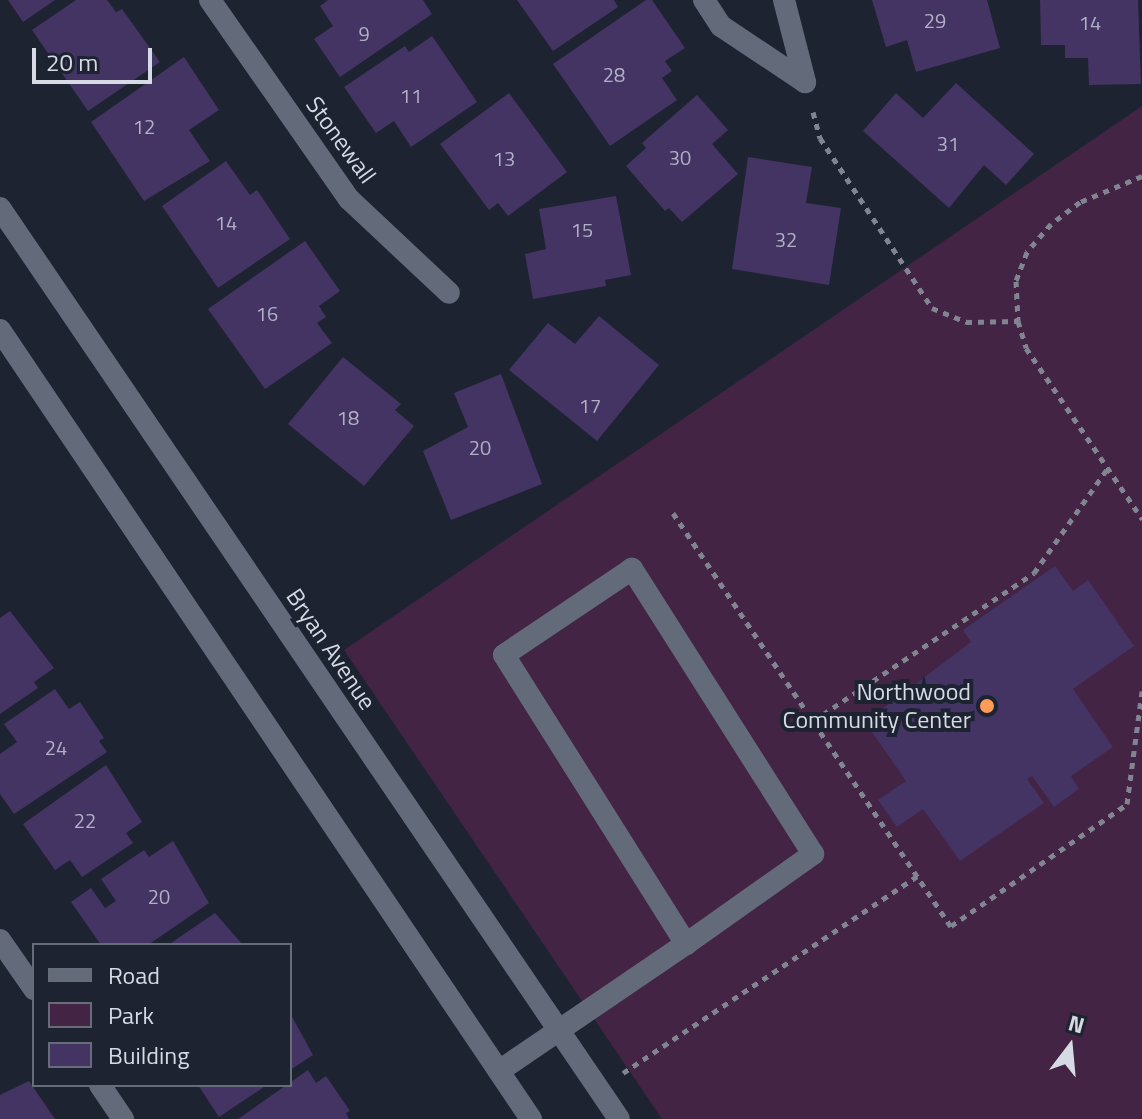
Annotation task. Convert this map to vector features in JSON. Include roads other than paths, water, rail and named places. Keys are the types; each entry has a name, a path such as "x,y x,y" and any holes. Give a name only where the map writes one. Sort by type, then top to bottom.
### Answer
{"main road":[{"name":"Stonewall","path":"210,0 349,199 449,293"},
{"path":"704,0 721,26 805,82 784,0"},
{"name":"Bryan Avenue","path":"0,208 619,1119"},
{"path":"0,330 531,1119"},
{"path":"499,1071 686,944 813,854 632,569 504,655 686,944"},
{"path":"0,940 32,986"},
{"path":"101,1087 123,1119"}],"place":[{"name":"Northwood Community Center","path":"987,706"}]}
